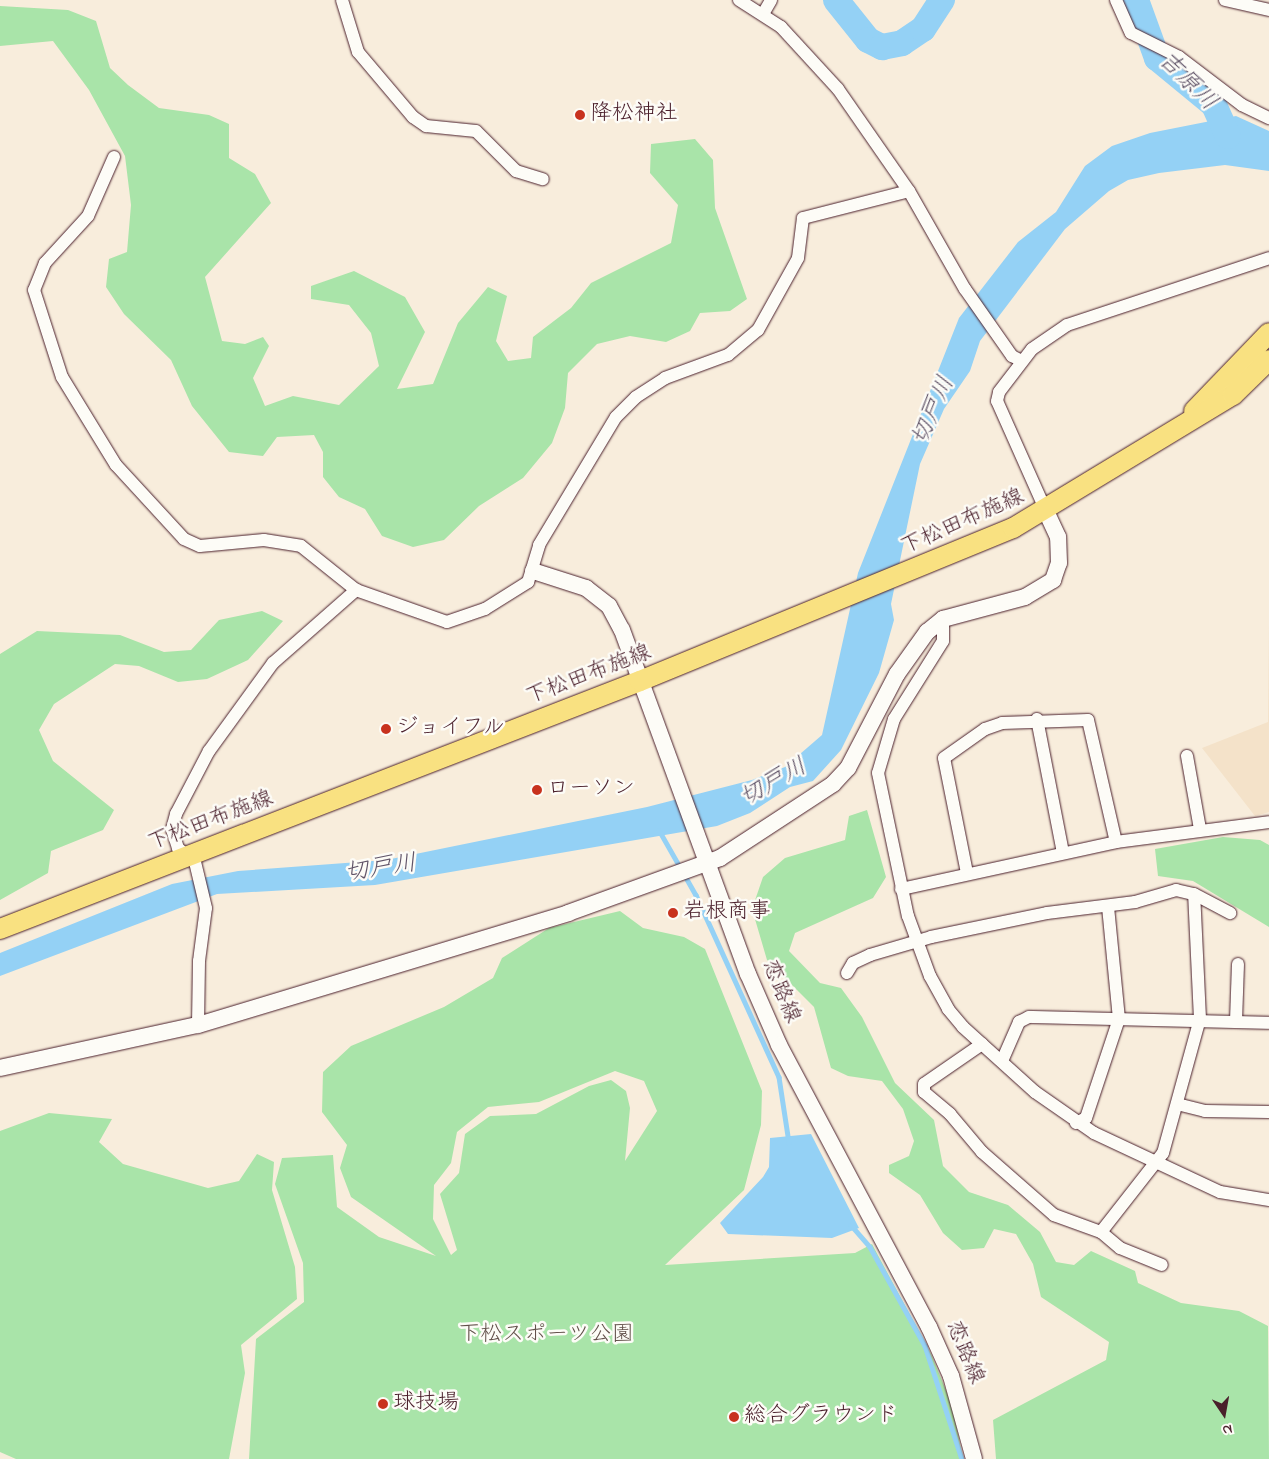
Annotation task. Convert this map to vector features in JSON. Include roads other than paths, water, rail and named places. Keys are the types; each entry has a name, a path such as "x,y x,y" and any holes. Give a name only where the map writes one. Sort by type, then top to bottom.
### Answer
{"main road":[{"name":"下松田布施線","path":"1177,428 1269,333"},
{"name":"下松田布施線","path":"0,929 640,681 907,574 1046,511 1177,428 1232,396 1269,360"}],"street":[{"path":"342,0 358,52 412,117 426,126 476,131 516,171 543,179"},
{"path":"739,0 763,14 838,89 909,190 969,294 998,336 1022,361"},
{"path":"763,14 771,0"},
{"path":"1116,0 1131,33 1141,40 1162,48 1242,105 1269,118"},
{"path":"1224,0 1269,10"},
{"path":"114,157 88,216 45,263 34,290 46,337 76,405 116,465 184,539 200,546 264,540 293,543 318,557 356,590 429,618 460,621 519,590 533,571 539,545 616,417 636,397 665,378 728,356 758,330 798,258 803,218 909,190"},
{"path":"0,1068 198,1024 568,913 706,865 833,784 860,746 897,674 927,632 942,619 1025,597 1053,580 1059,562 1058,538 997,401 1022,361 1045,337 1067,325 1269,258"},
{"name":"恋路線","path":"533,571 586,588 609,606 640,681 706,865 779,1046 951,1376 974,1459"},
{"path":"198,1024 199,961 206,908 199,873 189,856 178,848 172,829 209,751 273,663 356,590"},
{"path":"942,619 943,641 894,719 878,773 901,889 918,943 948,1008 1002,1062 1076,1122 1220,1192 1269,1200"},
{"path":"967,873 944,758 985,729 1037,719 1088,720 1116,842"},
{"path":"1037,719 1063,852"},
{"path":"1187,756 1200,829"},
{"path":"901,889 1063,852 1116,842 1200,829 1269,822"},
{"path":"847,972 853,963 870,955 918,943 1047,913 1108,907 1176,890 1194,894 1230,914"},
{"path":"1100,1232 1157,1162 1200,1019 1194,894"},
{"path":"1076,1122 1086,1118 1119,1019 1108,907"},
{"path":"1236,1021 1238,964"},
{"path":"1002,1062 1019,1022 1028,1017 1200,1019 1269,1023"},
{"path":"982,1044 924,1084 924,1092 950,1114 982,1152 1054,1215 1100,1232 1120,1248 1162,1265"},
{"path":"1176,1104 1205,1111 1269,1112"}],"water":[{"name":"切戸川","path":"1236,116 1269,131 1269,171 1225,165 1159,173 1128,180 1109,191 1065,229 980,341 970,371 944,409 920,464 891,604 894,620 879,673 841,750 813,781 790,787 750,813 717,826 375,885 217,894 0,976 0,953 172,884 238,871 386,860 647,807 752,780 785,767 822,735 858,573 959,318 1018,242 1056,212 1085,166 1112,146 1150,133"},
{"path":"811,1134 859,1228 832,1238 728,1234 720,1223 763,1177 769,1167 770,1138"}],"waterway":[{"name":"吉原川","path":"836,0 868,40 882,47 902,43 923,29 942,0"},
{"name":"吉原川","path":"1136,0 1157,58 1214,105 1228,136"},
{"path":"659,830 696,895 779,1077 789,1142"},
{"path":"851,1225 870,1247 925,1346 962,1459"}],"place":[{"name":"降松神社","path":"580,115"},
{"name":"ジョイフル","path":"386,729"},
{"name":"ローソン","path":"537,790"},
{"name":"岩根商事","path":"673,913"},
{"name":"球技場","path":"383,1404"},
{"name":"総合グラウンド","path":"734,1417"}],"park label":[{"name":"下松スポーツ公園","path":"546,1336"}]}
